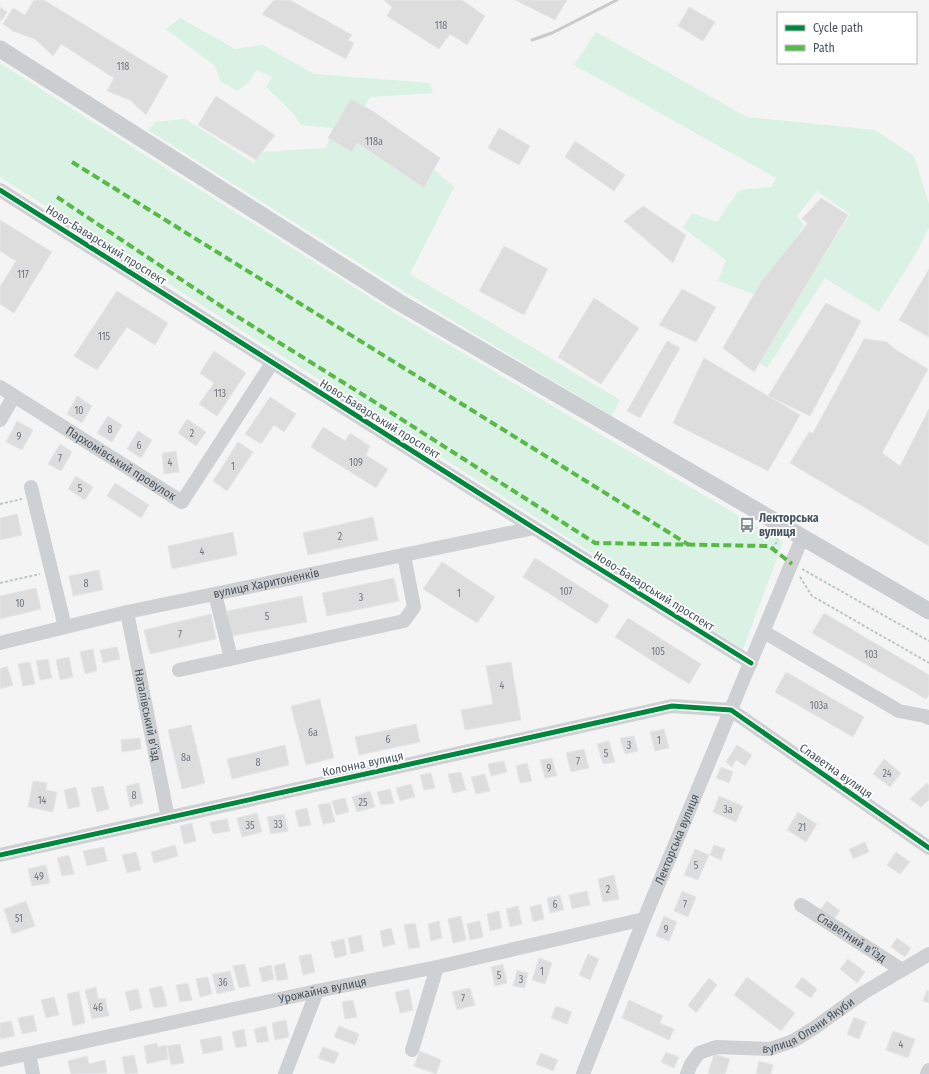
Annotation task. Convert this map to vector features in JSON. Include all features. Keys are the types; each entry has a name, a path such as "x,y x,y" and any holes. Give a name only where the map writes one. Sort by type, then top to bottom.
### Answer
{"main road":[{"path":"0,49 397,301 929,611"}],"street":[{"name":"Ново-Баварський проспект","path":"0,190 534,528 751,663"},
{"name":"Пархомівський провулок","path":"0,387 182,502 272,362"},
{"path":"0,420 14,396"},
{"path":"33,492 65,627"},
{"name":"вулиця Харитоненків","path":"0,643 127,612 534,528"},
{"name":"Лекторська вулиця","path":"583,1074 644,918 802,538"},
{"path":"179,670 404,621 414,607 404,555"},
{"path":"215,594 231,658"},
{"name":"Наталівський в'їзд","path":"127,612 168,818"},
{"path":"764,632 898,711 928,715"},
{"name":"Колонна вулиця","path":"0,855 672,706 731,710"},
{"name":"Славетна вулиця","path":"731,710 929,848"},
{"name":"Славетний в'їзд","path":"801,905 902,970"},
{"name":"Урожайна вулиця","path":"0,1060 317,991 437,967 644,918"},
{"name":"вулиця Олени Якуби","path":"687,1074 699,1053 716,1047 770,1049 793,1041 863,993 929,954"},
{"path":"412,1050 437,967"},
{"path":"285,1074 317,991"},
{"path":"29,1054 33,1074"},
{"path":"927,1074 929,1070"}],"path":[{"path":"0,504 33,492"},
{"path":"773,549 778,538"},
{"path":"792,564 929,641"},
{"path":"792,564 812,596 929,663"},
{"path":"0,583 52,571"}],"green space":[{"path":"180,18 235,49 263,45 314,74 430,83 433,93 370,97 347,137 420,186 431,167 454,187 410,274 620,400 612,416 403,291 148,130 155,122 185,119 254,163 263,152 326,148 333,128 301,125 291,111 266,87 272,77 257,70 249,82 237,91 220,81 215,66 166,29"},
{"path":"596,32 747,117 875,130 914,156 929,204 929,228 915,255 879,312 825,278 767,368 758,362 850,214 817,191 797,216 804,225 759,296 718,281 726,260 683,228 692,213 717,222 739,190 771,187 776,178 574,65"},
{"path":"0,63 390,310 783,542 743,649 0,177"}],"building":[{"path":"34,0 44,0 168,76 146,115 130,100 107,91 114,78 61,44 53,56 35,39 13,31 3,24 13,8 25,15"},
{"path":"274,0 290,0 352,35 348,40 354,43 346,59 262,14"},
{"path":"384,0 462,0 485,16 467,45 450,34 439,49 387,16 392,7"},
{"path":"515,0 567,0 555,20"},
{"path":"0,7 7,12 1,21 0,20"},
{"path":"689,7 715,22 703,41 678,26"},
{"path":"216,96 275,135 256,160 198,125"},
{"path":"351,99 374,112 440,158 424,188 357,143 352,152 328,138"},
{"path":"499,128 530,146 519,165 488,148"},
{"path":"575,141 625,175 614,191 565,157"},
{"path":"821,198 848,215 754,372 723,348 761,282 808,223 802,219"},
{"path":"643,206 686,235 673,263 624,221"},
{"path":"0,220 52,252 14,313 0,304 0,287 16,261 0,251"},
{"path":"504,246 548,269 524,315 479,291"},
{"path":"929,269 929,337 899,320"},
{"path":"682,289 716,307 696,342 659,325"},
{"path":"117,291 168,323 155,345 127,327 97,370 74,356"},
{"path":"594,298 639,328 601,384 558,357"},
{"path":"826,303 861,321 810,416 768,396"},
{"path":"864,339 887,342 896,350 928,369 882,453 900,466 929,409 929,546 790,463 809,432 813,433"},
{"path":"667,341 680,348 640,418 627,411"},
{"path":"214,351 246,373 217,416 199,404 214,383 200,373"},
{"path":"704,358 800,415 768,471 673,423"},
{"path":"77,396 92,406 82,423 67,414"},
{"path":"270,397 296,414 284,432 274,425 261,444 245,434"},
{"path":"108,416 122,425 112,442 97,433"},
{"path":"187,419 206,432 196,446 178,433"},
{"path":"17,421 33,430 22,450 6,442"},
{"path":"323,427 345,441 350,433 370,446 366,455 388,469 376,488 311,447"},
{"path":"138,431 152,440 141,458 127,449"},
{"path":"238,442 253,452 227,491 213,481"},
{"path":"60,444 72,452 61,471 48,464"},
{"path":"176,451 179,472 164,474 162,453"},
{"path":"76,476 93,487 85,500 68,489"},
{"path":"115,483 149,505 141,518 107,496"},
{"path":"17,514 22,535 0,540 0,518"},
{"path":"373,517 378,540 308,555 303,533"},
{"path":"233,532 237,555 172,569 168,546"},
{"path":"535,558 609,605 597,624 523,577"},
{"path":"442,562 495,597 477,623 423,589"},
{"path":"99,570 103,590 73,596 69,576"},
{"path":"394,578 399,601 327,616 322,593"},
{"path":"36,588 41,609 0,619 0,596"},
{"path":"302,596 307,622 232,636 227,611"},
{"path":"824,613 929,675 929,695 926,699 812,633"},
{"path":"211,614 216,639 150,654 144,630"},
{"path":"628,618 701,664 689,684 615,637"},
{"path":"117,647 120,659 103,663 100,650"},
{"path":"93,649 97,671 85,674 80,652"},
{"path":"69,657 73,677 60,680 56,660"},
{"path":"48,659 52,678 40,680 36,661"},
{"path":"30,662 35,684 23,686 18,664"},
{"path":"511,662 521,720 465,730 461,710 493,704 486,666"},
{"path":"7,666 13,685 1,689 0,669"},
{"path":"786,672 864,717 853,737 775,692"},
{"path":"320,699 334,758 306,765 291,706"},
{"path":"416,724 420,742 359,755 355,737"},
{"path":"191,725 205,783 182,789 168,730"},
{"path":"664,729 669,748 655,751 650,732"},
{"path":"634,736 638,751 625,754 620,738"},
{"path":"140,738 141,749 122,752 121,740"},
{"path":"609,741 615,762 603,764 597,744"},
{"path":"285,745 289,765 232,779 227,759"},
{"path":"737,745 752,755 745,766 736,760 732,767 726,762"},
{"path":"584,749 589,768 571,772 566,753"},
{"path":"552,758 557,776 545,778 540,760"},
{"path":"884,759 901,773 890,787 873,774"},
{"path":"504,761 507,772 491,776 488,764"},
{"path":"527,763 532,781 520,783 516,766"},
{"path":"721,767 733,772 729,783 716,778"},
{"path":"461,772 466,790 453,793 448,774"},
{"path":"431,773 435,788 424,790 420,775"},
{"path":"485,774 490,791 476,794 471,777"},
{"path":"33,781 47,783 46,790 57,792 53,812 28,807"},
{"path":"139,783 143,803 130,807 126,786"},
{"path":"927,783 929,785 929,800 921,807 910,799"},
{"path":"411,784 415,797 400,801 396,788"},
{"path":"103,786 109,809 97,812 91,788"},
{"path":"76,787 80,806 68,809 64,790"},
{"path":"390,789 394,803 381,805 377,792"},
{"path":"370,791 375,807 357,812 352,797"},
{"path":"719,796 743,806 736,822 713,812"},
{"path":"345,798 349,812 336,815 332,801"},
{"path":"330,803 335,822 323,824 318,805"},
{"path":"307,808 311,825 299,827 295,811"},
{"path":"798,812 817,824 806,842 787,830"},
{"path":"257,813 262,832 242,837 237,818"},
{"path":"284,814 288,831 271,834 267,817"},
{"path":"227,819 230,831 213,834 210,822"},
{"path":"192,823 196,841 184,844 180,826"},
{"path":"865,842 869,852 853,859 849,849"},
{"path":"175,845 178,856 154,863 151,852"},
{"path":"714,845 725,849 721,860 710,855"},
{"path":"104,847 107,861 87,866 83,851"},
{"path":"695,849 709,855 698,880 684,875"},
{"path":"136,852 141,870 127,873 122,855"},
{"path":"896,852 910,862 900,874 887,865"},
{"path":"69,855 74,874 62,876 57,858"},
{"path":"46,865 50,883 32,886 28,869"},
{"path":"614,875 619,899 603,902 598,879"},
{"path":"587,891 590,905 572,909 569,895"},
{"path":"682,891 696,897 688,917 674,911"},
{"path":"560,895 564,910 550,913 547,898"},
{"path":"26,901 35,926 12,934 4,909"},
{"path":"827,901 840,911 833,920 820,910"},
{"path":"541,904 544,919 533,922 530,907"},
{"path":"518,906 522,924 510,927 506,909"},
{"path":"499,911 502,928 490,931 487,914"},
{"path":"461,916 466,940 453,943 448,919"},
{"path":"664,916 677,922 669,941 656,936"},
{"path":"439,921 442,938 431,941 428,924"},
{"path":"480,921 483,937 470,940 467,924"},
{"path":"415,923 420,947 409,949 404,925"},
{"path":"391,928 395,944 383,947 380,931"},
{"path":"361,935 364,951 351,954 348,938"},
{"path":"897,938 911,948 905,957 891,947"},
{"path":"344,939 347,955 335,958 331,942"},
{"path":"311,954 315,972 303,975 299,956"},
{"path":"588,954 599,959 590,980 579,975"},
{"path":"539,958 552,963 545,984 532,980"},
{"path":"848,959 865,972 857,983 840,969"},
{"path":"285,963 288,979 277,981 274,966"},
{"path":"245,964 250,986 239,988 233,966"},
{"path":"503,964 507,983 495,986 491,967"},
{"path":"271,965 274,979 262,982 259,968"},
{"path":"517,970 528,973 525,988 513,986"},
{"path":"230,971 235,990 217,994 212,974"},
{"path":"208,977 212,994 200,997 196,979"},
{"path":"747,977 795,1013 781,1031 734,995"},
{"path":"802,977 817,989 811,998 795,987"},
{"path":"709,978 717,985 696,1013 688,1005"},
{"path":"188,983 192,1000 180,1002 176,985"},
{"path":"162,986 167,1006 154,1008 149,989"},
{"path":"96,987 98,999 105,998 109,1016 92,1019 85,990"},
{"path":"470,988 475,1005 457,1010 452,992"},
{"path":"138,989 142,1008 130,1011 125,992"},
{"path":"409,989 413,1010 400,1013 395,992"},
{"path":"927,990 929,991 929,1003 923,1001"},
{"path":"79,991 85,1023 73,1026 67,994"},
{"path":"54,997 59,1015 46,1018 41,1000"},
{"path":"353,1000 357,1017 345,1019 342,1002"},
{"path":"629,1000 663,1016 660,1023 674,1029 669,1040 622,1018"},
{"path":"556,1006 572,1012 567,1024 551,1018"},
{"path":"33,1015 37,1031 22,1034 18,1018"},
{"path":"854,1017 866,1022 859,1039 847,1034"},
{"path":"286,1020 289,1037 275,1040 272,1023"},
{"path":"11,1021 15,1036 0,1039 0,1023"},
{"path":"266,1026 269,1041 257,1043 254,1029"},
{"path":"339,1026 359,1034 355,1045 334,1037"},
{"path":"244,1029 247,1046 236,1048 232,1032"},
{"path":"893,1031 915,1039 908,1058 886,1050"},
{"path":"221,1036 223,1050 203,1054 200,1040"},
{"path":"157,1043 158,1047 166,1045 168,1059 147,1064 144,1046"},
{"path":"180,1044 184,1063 171,1065 167,1046"},
{"path":"323,1047 339,1053 334,1064 318,1058"},
{"path":"420,1051 441,1060 436,1074 414,1066"},
{"path":"666,1052 679,1057 674,1068 661,1062"},
{"path":"541,1053 558,1060 553,1071 536,1064"},
{"path":"714,1054 730,1059 725,1074 708,1074"},
{"path":"134,1055 138,1073 125,1074 122,1057"},
{"path":"87,1056 89,1064 105,1060 107,1073 71,1074 68,1061"},
{"path":"759,1061 773,1065 771,1074 756,1074"}],"railway":[{"path":"532,40 552,33 617,0"}],"marked path":[{"path":"72,162 689,545"},
{"path":"57,197 230,312 373,401 595,543 769,546 792,564"}],"cycle path":[{"path":"0,190 534,528 751,663"},
{"path":"0,855 672,706 731,710 929,848"}],"place":[{"name":"Лекторська вулиця","path":"747,525"}]}
